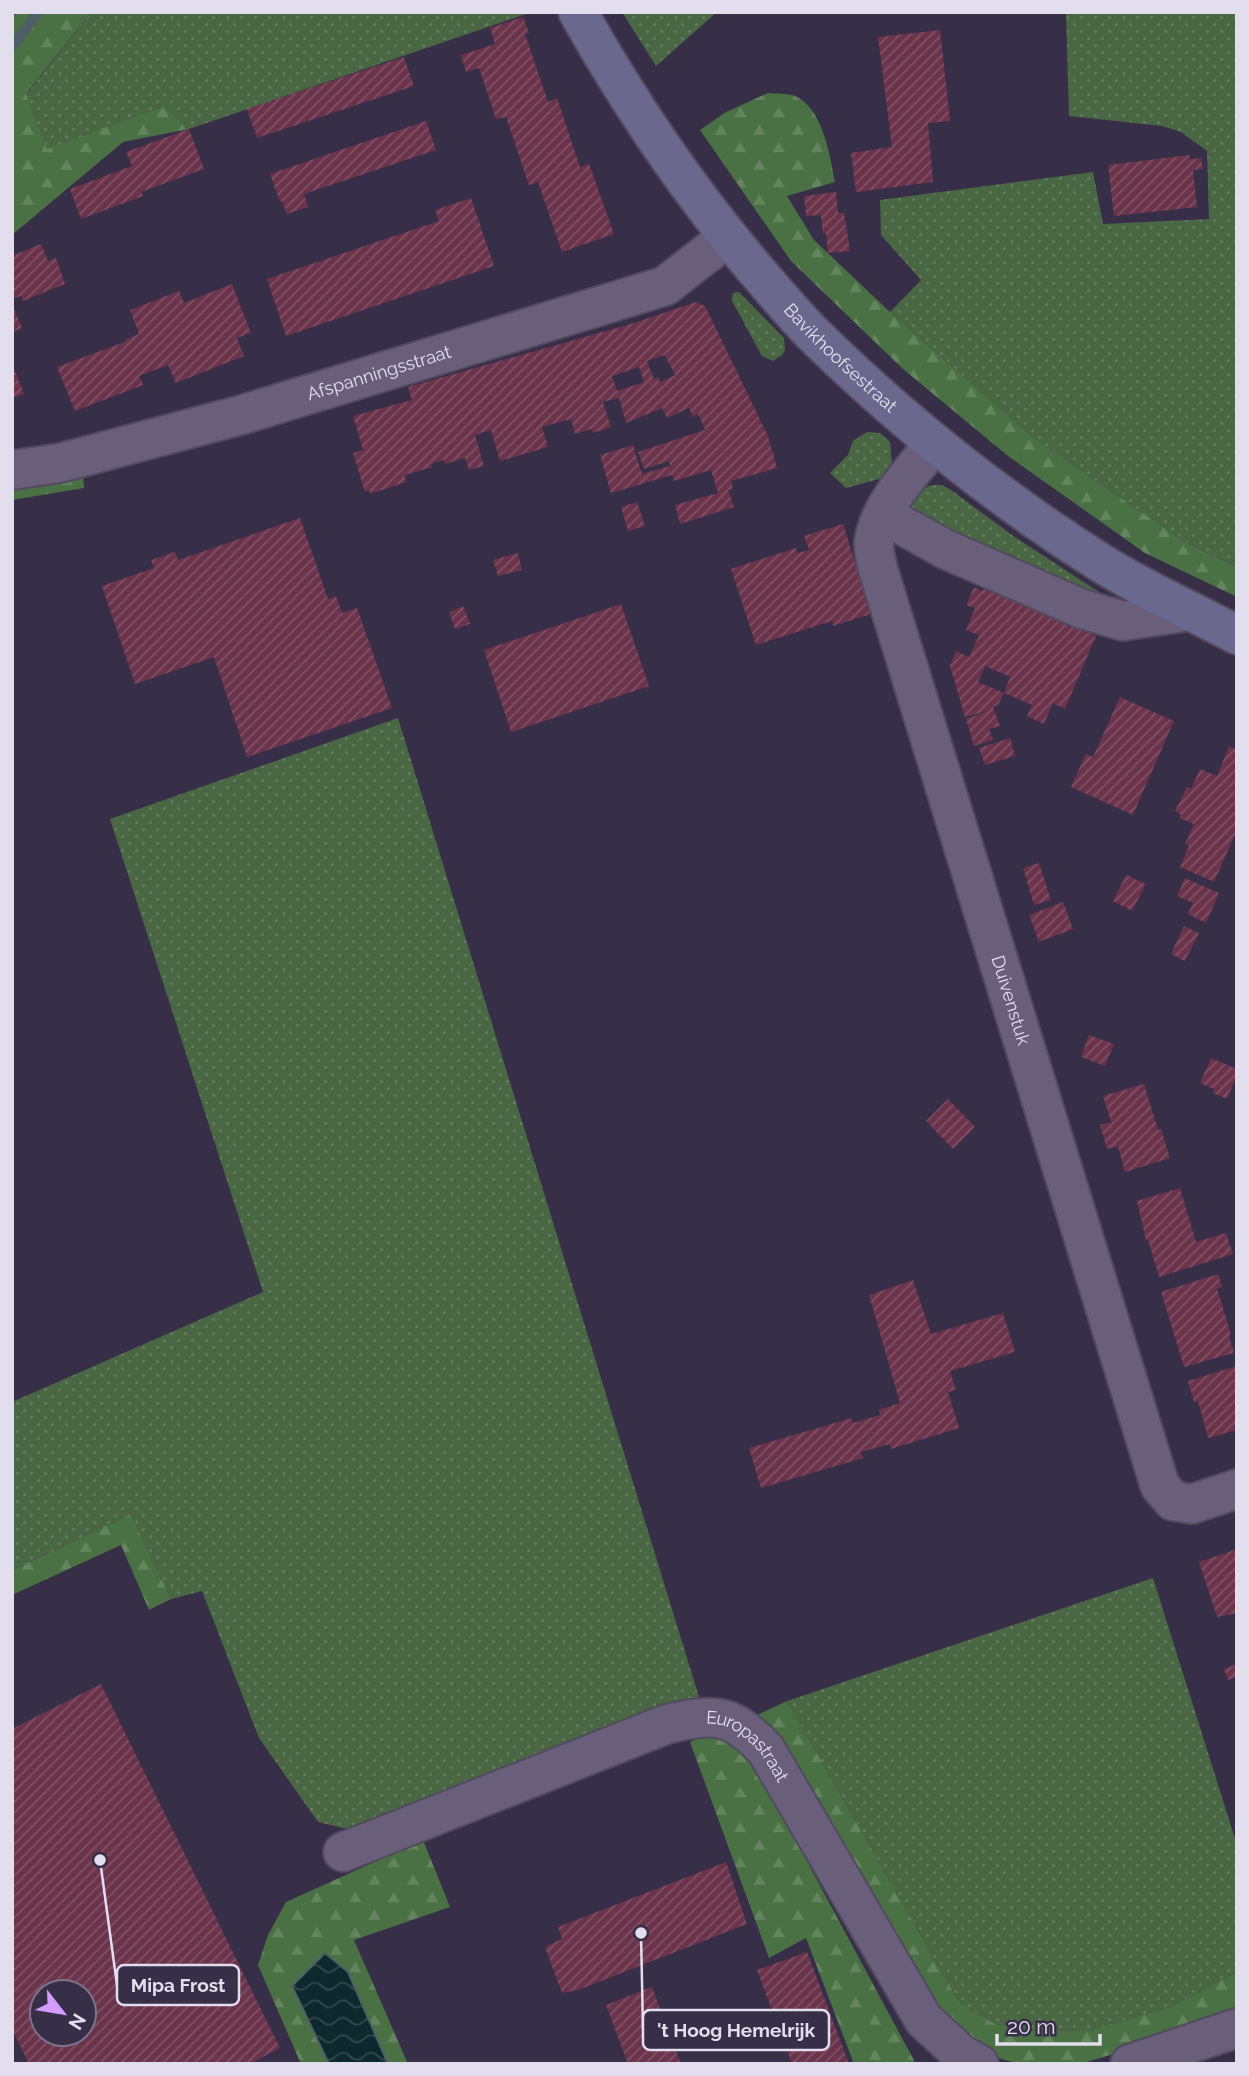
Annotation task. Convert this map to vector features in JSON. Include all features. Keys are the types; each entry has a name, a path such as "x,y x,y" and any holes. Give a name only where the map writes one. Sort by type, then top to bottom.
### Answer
{"street":[{"name":"Bavikhoofsestraat","path":"578,12 628,97 728,237 815,336 934,444 1035,519 1103,565 1237,635"},
{"name":"Afspanningsstraat","path":"12,470 60,463 241,415 665,286 728,237"},
{"name":"Duivenstuk","path":"934,444 896,493 884,515 874,543 878,569 1160,1486 1173,1501 1192,1504 1237,1489"},
{"path":"884,515 945,549 1082,609 1123,621 1191,611"},
{"name":"Europastraat","path":"343,1852 667,1724 692,1718 726,1719 746,1728 766,1750 924,2020 961,2054 979,2064"},
{"path":"1130,2064 1237,2028"}],"green space":[{"path":"17,12 91,12 26,94 47,149 164,106 189,129 123,142 12,235 12,18"},
{"path":"91,12 532,12 189,129 164,106 47,150 26,95"},
{"path":"622,12 717,12 656,66"},
{"path":"1066,12 1237,12 1237,567 1185,542 1033,437 890,312 921,280 881,235 880,200 1093,172 1103,224 1209,219 1207,151 1181,132 1162,126 1069,116"},
{"path":"768,93 792,95 805,102 824,134 835,182 787,196 814,240 890,312 1033,437 1185,542 1237,567 1237,597 1145,553 1008,456 903,369 791,261 700,130 726,112"},
{"path":"739,292 784,338 785,350 773,361 762,356 732,301 733,293"},
{"path":"867,432 880,433 890,442 892,463 883,478 846,488 830,473 848,455 853,441"},
{"path":"81,444 84,488 12,500 12,454"},
{"path":"932,485 942,485 951,490 1012,535 1111,600 973,551 909,509 916,493"},
{"path":"398,718 699,1697 420,1814 351,1830 318,1822 259,1738 202,1591 171,1599 131,1514 12,1570 12,1402 263,1292 110,819"},
{"path":"131,1514 171,1599 149,1610 121,1545 12,1595 12,1570"},
{"path":"1153,1578 1237,1845 1237,1972 1170,2007 1090,2030 1033,2031 995,2024 959,2002 787,1701"},
{"path":"787,1701 959,2002 995,2024 1033,2031 1090,2030 1170,2007 1237,1972 1237,2017 1080,2064 1020,2064 998,2058 957,2034 905,1972 757,1715"},
{"path":"732,1722 916,2064 854,2064 806,1938 769,1958 690,1742"},
{"path":"423,1840 450,1907 354,1940 408,2064 388,2064 348,1972 292,1987 329,2064 301,2064 258,1965 268,1935 286,1902"}],"water":[{"path":"325,1953 348,1972 388,2064 329,2064 292,1986"}],"building":[{"path":"523,17 529,33 525,34 548,102 557,98 580,167 589,164 614,234 562,252 538,182 529,185 506,117 496,119 479,68 466,72 461,55 495,44 490,28"},
{"path":"940,30 950,121 928,123 933,182 856,192 851,153 892,147 878,37"},
{"path":"404,57 414,86 257,138 247,109"},
{"path":"426,121 436,150 304,194 308,207 287,214 270,174"},
{"path":"189,129 204,169 141,192 143,196 81,219 70,189 132,166 126,152"},
{"path":"1190,155 1190,159 1201,158 1203,169 1193,170 1197,207 1114,216 1108,165"},
{"path":"836,192 838,213 844,213 850,251 828,253 821,215 806,216 804,196"},
{"path":"471,198 494,266 286,336 267,279 439,221 435,210"},
{"path":"41,244 48,261 56,258 65,284 23,301 21,296 12,299 12,256"},
{"path":"232,284 251,333 237,338 244,356 176,383 168,365 139,376 143,385 75,411 57,367 139,334 130,310 179,291 184,303"},
{"path":"696,302 705,306 768,436 777,468 731,481 733,489 728,490 734,507 680,524 675,505 718,493 711,470 674,481 672,475 611,493 600,455 633,445 642,474 670,466 669,461 644,469 638,452 705,430 698,414 693,417 689,408 667,418 662,408 626,423 619,398 603,402 611,427 593,433 592,429 575,434 571,419 542,427 548,447 500,461 491,430 475,435 484,466 469,470 465,458 445,464 444,460 431,464 432,467 405,475 406,482 370,494 369,490 365,492 353,453 363,450 353,416 412,400 408,387 634,323","holes":["665,355 675,375 660,382 658,377 654,379 647,361","639,367 644,382 617,391 612,376"]},
{"path":"12,304 22,328 12,332"},
{"path":"12,363 24,394 12,398"},
{"path":"637,502 645,526 628,531 621,507"},
{"path":"300,518 328,599 336,596 342,613 357,608 392,708 247,757 214,657 135,684 102,586 154,568 151,560 175,552 178,560"},
{"path":"843,524 871,614 833,626 832,621 756,645 731,569 796,548 797,553 809,550 804,536"},
{"path":"518,553 522,570 498,576 493,560"},
{"path":"974,587 982,591 985,587 1096,636 1065,709 1053,703 1044,724 1027,716 1032,705 1004,693 998,705 993,707 1000,726 989,729 993,740 974,746 966,719 988,711 965,717 950,666 956,651 969,657 979,635 966,630 975,608 966,605","holes":["985,666 1010,677 1004,693 978,682"]},
{"path":"621,604 649,686 511,732 484,650"},
{"path":"463,606 470,624 455,629 449,612"},
{"path":"1120,697 1174,721 1133,815 1071,787 1086,754 1093,757"},
{"path":"1010,738 1015,756 985,765 979,748"},
{"path":"1229,746 1237,750 1237,830 1214,882 1180,867 1189,846 1185,844 1194,824 1179,818 1181,815 1175,811 1187,787 1191,789 1200,769 1217,776"},
{"path":"1039,863 1051,900 1034,905 1023,868"},
{"path":"1126,875 1146,884 1132,911 1113,901"},
{"path":"1185,878 1219,893 1206,923 1188,914 1193,903 1177,896"},
{"path":"1063,902 1073,929 1039,942 1029,915"},
{"path":"1184,926 1199,933 1185,961 1171,954"},
{"path":"1089,1035 1114,1044 1105,1066 1081,1057"},
{"path":"1211,1058 1237,1069 1227,1099 1200,1083"},
{"path":"1144,1084 1170,1158 1125,1172 1118,1146 1107,1149 1100,1125 1111,1122 1103,1096"},
{"path":"948,1099 975,1127 953,1149 926,1121"},
{"path":"1180,1188 1196,1242 1226,1233 1233,1254 1159,1277 1146,1240 1137,1201"},
{"path":"1218,1274 1222,1287 1217,1288 1234,1353 1184,1367 1161,1292"},
{"path":"913,1280 931,1334 1003,1313 1015,1352 950,1371 956,1390 948,1392 959,1428 891,1449 890,1444 861,1452 863,1458 761,1488 749,1448 852,1418 853,1423 880,1415 879,1410 900,1403 869,1295"},
{"path":"1237,1366 1237,1430 1208,1438 1198,1401 1194,1402 1188,1381"},
{"path":"1237,1549 1237,1613 1217,1617 1199,1562"},
{"path":"1237,1664 1237,1677 1228,1680 1224,1669"},
{"path":"101,1684 280,2048 249,2064 29,2064 12,2029 12,1729"},
{"path":"726,1862 747,1924 578,1990 562,1993 545,1947 562,1939 558,1927"},
{"path":"807,1952 849,2064 792,2064 757,1970"},
{"path":"652,1987 681,2064 628,2064 606,2005"}],"waterway":[{"path":"12,47 38,12"}],"place":[{"name":"Mipa Frost","path":"100,1860"},
{"name":"'t Hoog Hemelrijk","path":"641,1933"}]}
